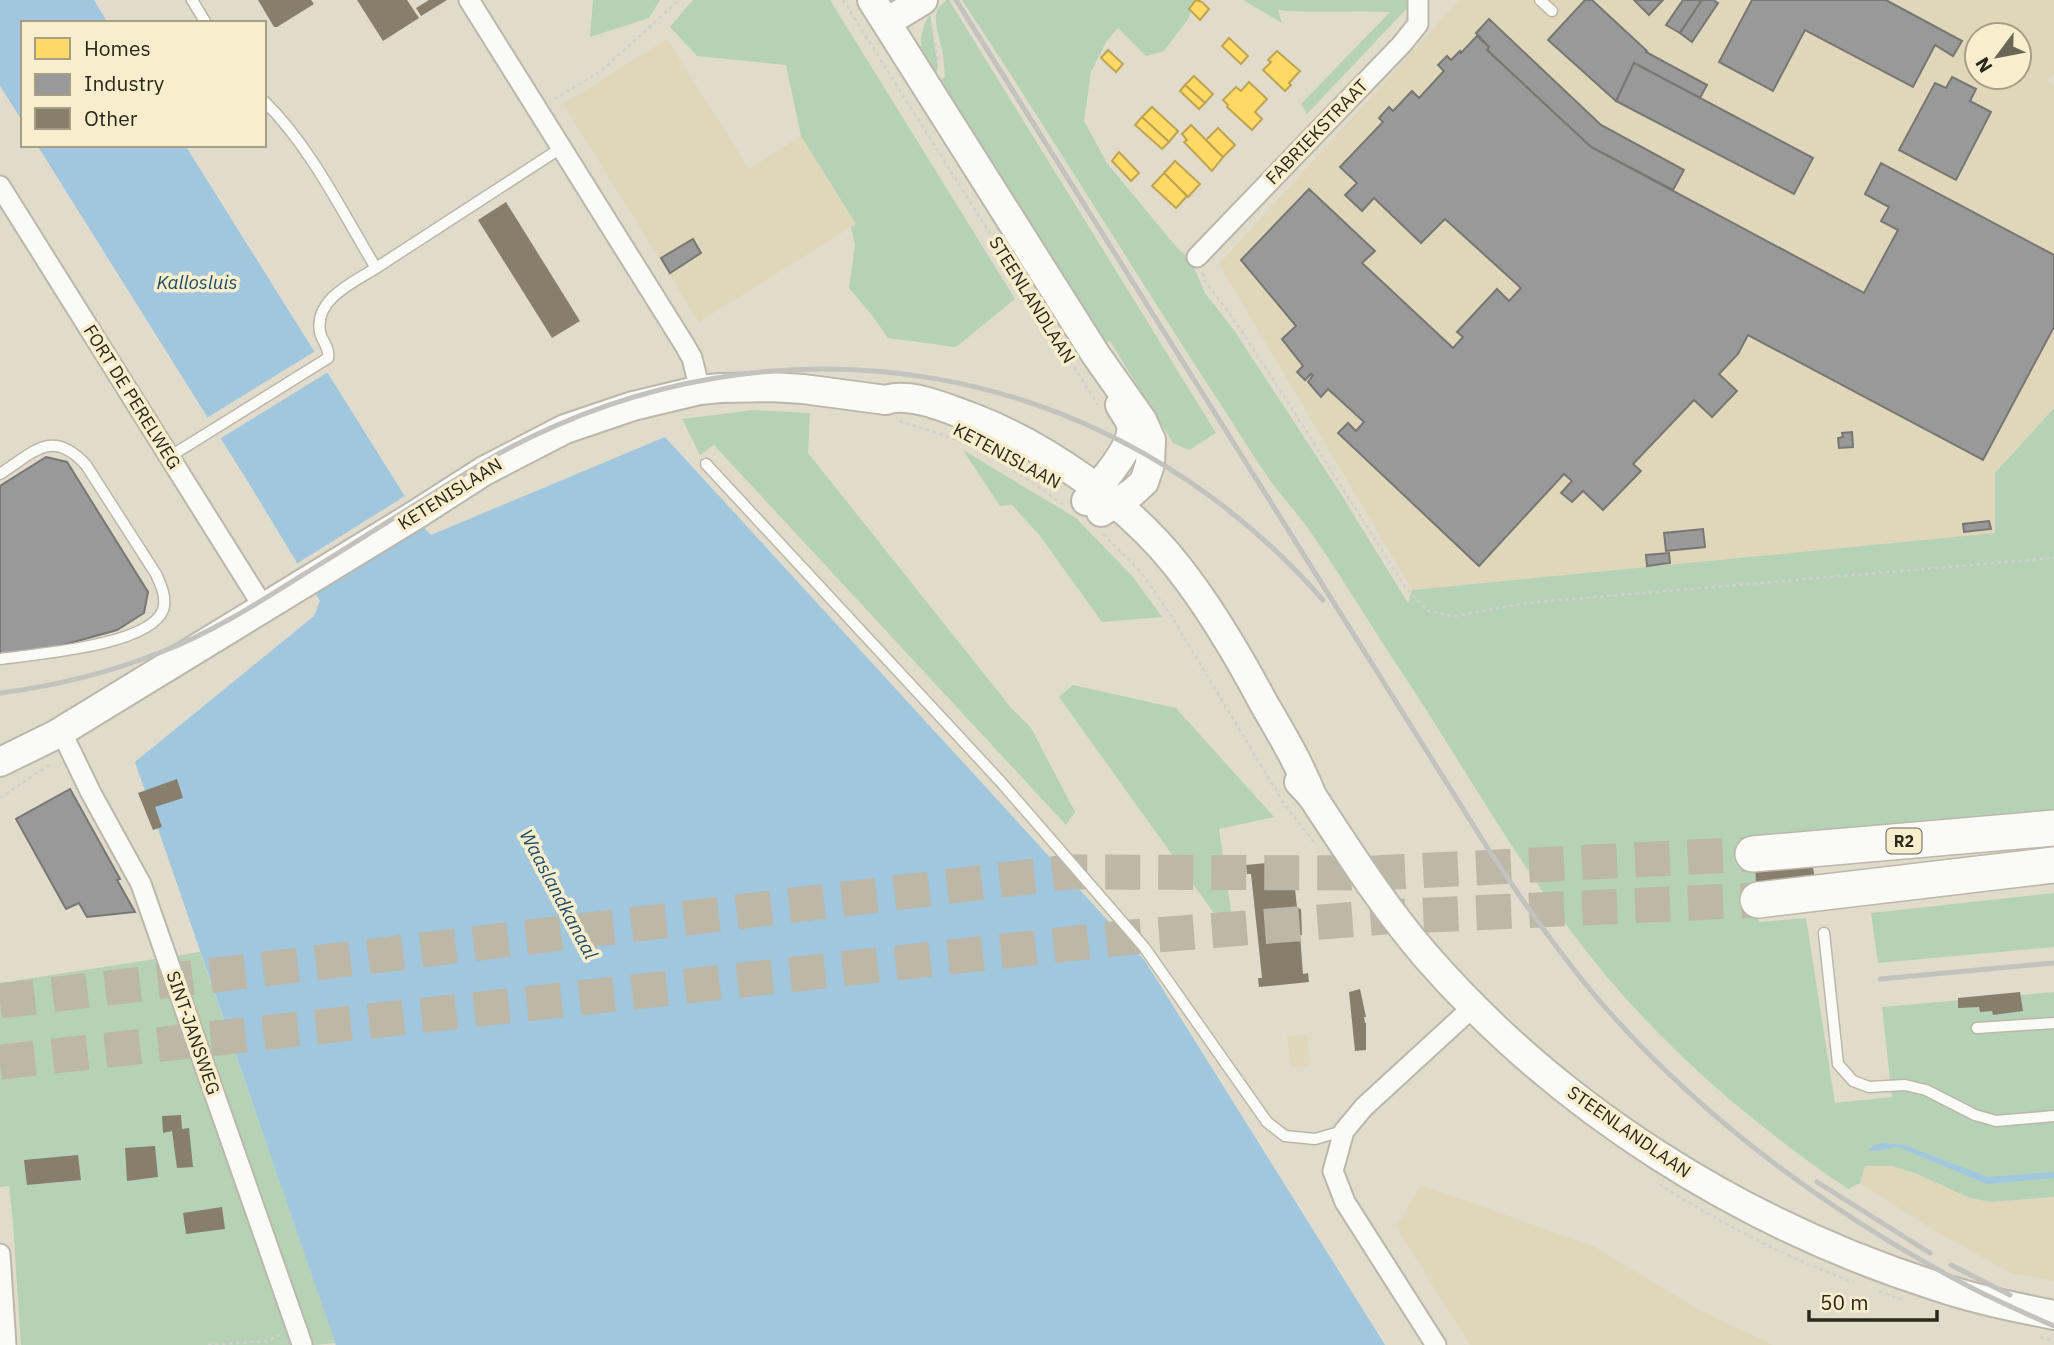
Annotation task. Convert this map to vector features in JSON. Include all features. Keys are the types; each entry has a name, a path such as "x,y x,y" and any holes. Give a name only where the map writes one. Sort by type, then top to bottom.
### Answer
{"highway":[{"name":"R2","path":"1754,854 2054,828"},
{"path":"1758,900 2054,865"}],"main road":[{"path":"879,11 923,0"},
{"name":"STEENLANDLAAN","path":"879,11 1096,355 1131,425 1130,438 1124,452 1093,507 1142,552 1175,592 1224,664 1294,777 1312,796 1383,902 1426,956 1474,1006 1546,1072 1590,1108 1669,1162 1752,1211 1812,1238 1895,1273 1979,1298 2046,1326"},
{"name":"KETENISLAAN","path":"0,762 59,733 484,471 565,429 633,406 700,390 772,387 891,410 896,397 941,406 990,424 1040,450 1093,507"},
{"name":"KETENISLAAN","path":"0,780 59,733"}],"street":[{"path":"470,0 684,344 692,358 700,390"},
{"name":"FABRIEKSTRAAT","path":"1197,257 1402,44 1418,24 1418,0"},
{"name":"FORT DE PERELWEG","path":"0,186 264,608"},
{"name":"SINT-JANSWEG","path":"59,733 141,884 302,1344"},
{"path":"1436,1345 1345,1202 1333,1171 1344,1131 1364,1107 1474,1006"},
{"path":"0,1254 6,1345"}],"lane":[{"path":"192,0 205,21"},
{"path":"1539,0 1552,11"},
{"path":"266,103 303,147 376,268"},
{"path":"169,457 328,358 329,353 320,333 321,320 333,296 561,148"},
{"path":"0,474 42,447 65,447 75,454 86,465 156,574 163,590 164,607 159,617 149,624 110,642 0,659"},
{"path":"706,464 1000,781 1144,947 1267,1122 1284,1136 1315,1139 1344,1131"},
{"path":"1824,933 1838,1064 1853,1081 1869,1087 1905,1085 1926,1090 1975,1115 1996,1121 2054,1116"},
{"path":"1977,1028 2054,1024"}],"path":[{"path":"536,107 557,98 600,72 680,0"},
{"name":"STEENLANDLAAN","path":"843,0 1100,408"},
{"path":"1197,257 1205,281 1233,317 1406,588 1428,611 1454,615 1526,603 2054,558"},
{"path":"891,410 987,455 1030,480 1093,507 1172,617 1283,802 1318,849"},
{"path":"1658,1183 1766,1244 1862,1285"},
{"path":"1874,1290 1911,1302"},
{"path":"208,1345 267,1341 282,1333 294,1321"},
{"path":"2046,1326 2054,1341"}],"shaded area":[{"path":"1459,0 2054,0 2054,74 2047,82 2054,86 2054,408 1995,473 1996,533 1412,590 1219,264"},
{"path":"667,39 749,169 801,136 856,224 699,322 563,104"},
{"path":"1307,1034 1310,1066 1291,1067 1287,1036"},
{"path":"1865,1166 1892,1166 1991,1202 2054,1197 2054,1281 2011,1273 1940,1234 1860,1183"},
{"path":"1421,1185 1593,1246 1698,1309 1773,1345 1470,1345 1396,1227"}],"green space":[{"path":"593,0 660,0 649,18 590,37"},
{"path":"693,0 830,0 1015,299 956,347 888,338 849,288 855,245 851,227 856,224 801,136 786,65 697,56 670,27"},
{"path":"947,0 1216,433 1189,450 1173,443 1110,341 1104,344 938,81 945,77 936,14 938,8"},
{"path":"962,0 1195,0 1188,19 1164,51 1146,56 1118,28 1106,42 1091,72 1084,121 1107,163 1178,249 1190,258 1205,293 1233,329 1289,414 1408,603 1412,590 1995,533 1995,473 2054,408 2054,811 1752,838 1759,922 1806,918 1835,1103 1892,1097 1882,1007 2054,992 2054,1197 1991,1202 1970,1198 1892,1166 1865,1166 1860,1183 1848,1189 1772,1134 1736,1104 1666,1041 1634,1007 1574,935 1525,866 1328,558 1255,458"},
{"path":"1243,0 1406,0 1410,5 1307,114 1301,104 1390,12 1278,10 1282,23"},
{"path":"930,14 938,67 934,75 921,45 923,30"},
{"path":"754,410 810,413 808,453 1012,709 1031,728 1075,812 1066,825 714,445 700,455 682,419"},
{"path":"963,450 1076,518 1133,577 1162,617 1102,622 1040,536 1012,505 1000,506"},
{"path":"1073,685 1176,708 1274,817 1219,829 1236,944 1059,697"},
{"path":"2054,893 2054,947 1878,963 1871,913"},
{"path":"200,952 336,1343 21,1345 9,1186 0,1187 0,983"}],"water":[{"path":"0,0 94,0 107,21 21,21 21,119 0,86"},
{"path":"38,147 186,147 431,535 665,437 1145,961 1385,1345 336,1345 135,762 314,616 320,601"},
{"path":"1882,1143 1904,1145 1988,1177 2054,1172 2054,1178 1987,1184 1898,1147 1869,1150"}],"pier":[{"path":"317,350 330,371 218,440 205,419"},
{"path":"405,496 423,525 312,595 293,566"}],"building: Homes":[{"path":"1196,0 1209,9 1200,20 1189,9"},
{"path":"1229,38 1248,56 1241,64 1222,46"},
{"path":"1108,50 1123,64 1116,72 1101,58"},
{"path":"1277,51 1300,71 1285,91 1263,70"},
{"path":"1194,76 1213,94 1205,103 1185,85"},
{"path":"1249,82 1267,99 1255,112 1262,119 1252,130 1223,100 1236,87 1241,91"},
{"path":"1185,85 1205,103 1199,109 1180,91"},
{"path":"1152,107 1178,131 1169,142 1142,117"},
{"path":"1142,117 1169,142 1162,149 1135,125"},
{"path":"1191,125 1223,157 1212,171 1184,142 1187,140 1182,134"},
{"path":"1218,128 1235,145 1223,157 1206,140"},
{"path":"1119,152 1139,173 1131,181 1112,161"},
{"path":"1175,161 1200,184 1188,197 1164,173"},
{"path":"1164,173 1187,196 1176,208 1152,186"}],"building: Industry":[{"path":"1585,0 1592,0 1646,52 1707,85 1700,98 1634,63 1616,101 1548,40"},
{"path":"1634,0 1663,0 1649,15"},
{"path":"1683,0 1702,0 1680,33 1666,25"},
{"path":"1702,0 1718,3 1692,42 1680,33"},
{"path":"1752,0 1886,0 1962,41 1953,56 1935,45 1913,87 1805,30 1773,91 1719,62"},
{"path":"1489,19 1601,125 1684,170 1673,190 1591,147 1487,50 1489,47 1476,33"},
{"path":"1477,36 1489,47 1487,50 1591,147 1864,293 1898,230 1881,221 1889,207 1865,194 1881,163 2054,255 2054,327 1983,460 1748,335 1738,354 1719,374 1737,391 1712,417 1694,400 1633,464 1641,471 1603,510 1583,491 1572,502 1561,493 1572,481 1564,474 1479,566 1338,433 1348,423 1356,431 1364,422 1328,389 1321,397 1308,382 1313,375 1305,380 1297,372 1303,366 1282,339 1296,326 1241,260 1309,189 1375,251 1362,263 1453,348 1463,337 1457,332 1497,289 1509,301 1521,288 1445,219 1421,243 1374,198 1362,211 1345,195 1357,183 1340,167 1383,122 1379,118 1389,107 1393,111 1412,91 1419,98 1444,71 1438,65 1447,56 1451,60 1460,51 1461,53"},
{"path":"1634,63 1813,158 1794,194 1616,101"},
{"path":"1952,77 1963,82 1963,91 1975,91 1970,101 1991,112 1956,180 1899,150 1935,83 1946,88"},
{"path":"693,239 701,253 670,273 661,258"},
{"path":"1852,432 1853,447 1839,448 1838,438 1843,437 1842,433"},
{"path":"46,457 67,462 148,592 144,613 117,630 56,647 0,656 0,486"},
{"path":"1989,521 1991,529 1964,532 1963,524"},
{"path":"1703,529 1705,547 1666,551 1664,533"},
{"path":"1669,553 1670,563 1647,566 1646,555"},
{"path":"70,789 120,879 117,880 135,912 87,917 79,903 66,909 16,819"}],"building: Other":[{"path":"258,0 311,0 314,4 274,27"},
{"path":"357,0 407,0 419,18 383,41"},
{"path":"429,0 447,0 421,16 416,8"},
{"path":"506,202 580,321 552,338 478,220"},
{"path":"177,779 183,798 155,807 162,827 153,830 138,793"},
{"path":"1296,860 1297,869 1293,869 1297,908 1301,909 1303,974 1308,973 1309,982 1259,987 1258,978 1262,978 1258,939 1251,874 1247,874 1246,865"},
{"path":"1812,862 1815,879 1756,884 1755,868"},
{"path":"1360,989 1366,1017 1366,1050 1355,1051 1349,992"},
{"path":"2020,992 2023,1011 1993,1015 1992,1011 1980,1012 1979,1007 1958,1008 1958,998"},
{"path":"181,1115 182,1129 189,1128 193,1167 177,1168 172,1131 163,1133 162,1116"},
{"path":"155,1146 158,1177 127,1181 125,1148"},
{"path":"78,1155 81,1180 27,1185 24,1160"},
{"path":"222,1207 225,1229 186,1234 183,1213"}],"tunnel":[{"path":"0,1001 1068,872 1375,873 1753,854"},
{"path":"0,1062 1131,937 1385,917 1758,900"}],"railway":[{"path":"956,0 1485,844 1539,923 1597,998 1679,1084 1771,1161 1819,1196 1920,1260 1982,1293 2054,1326"},
{"path":"0,693 101,673 201,635 260,602 498,454 605,406 716,378 827,369 937,379 1043,407 1145,454 1238,518 1323,600"},
{"path":"1880,979 2054,963"},
{"path":"1817,1182 1930,1253"},
{"path":"1951,1265 2010,1295"}],"water label":[{"name":"Kallosluis","path":"197,282"},
{"name":"Waaslandkanaal","path":"559,894"}]}
